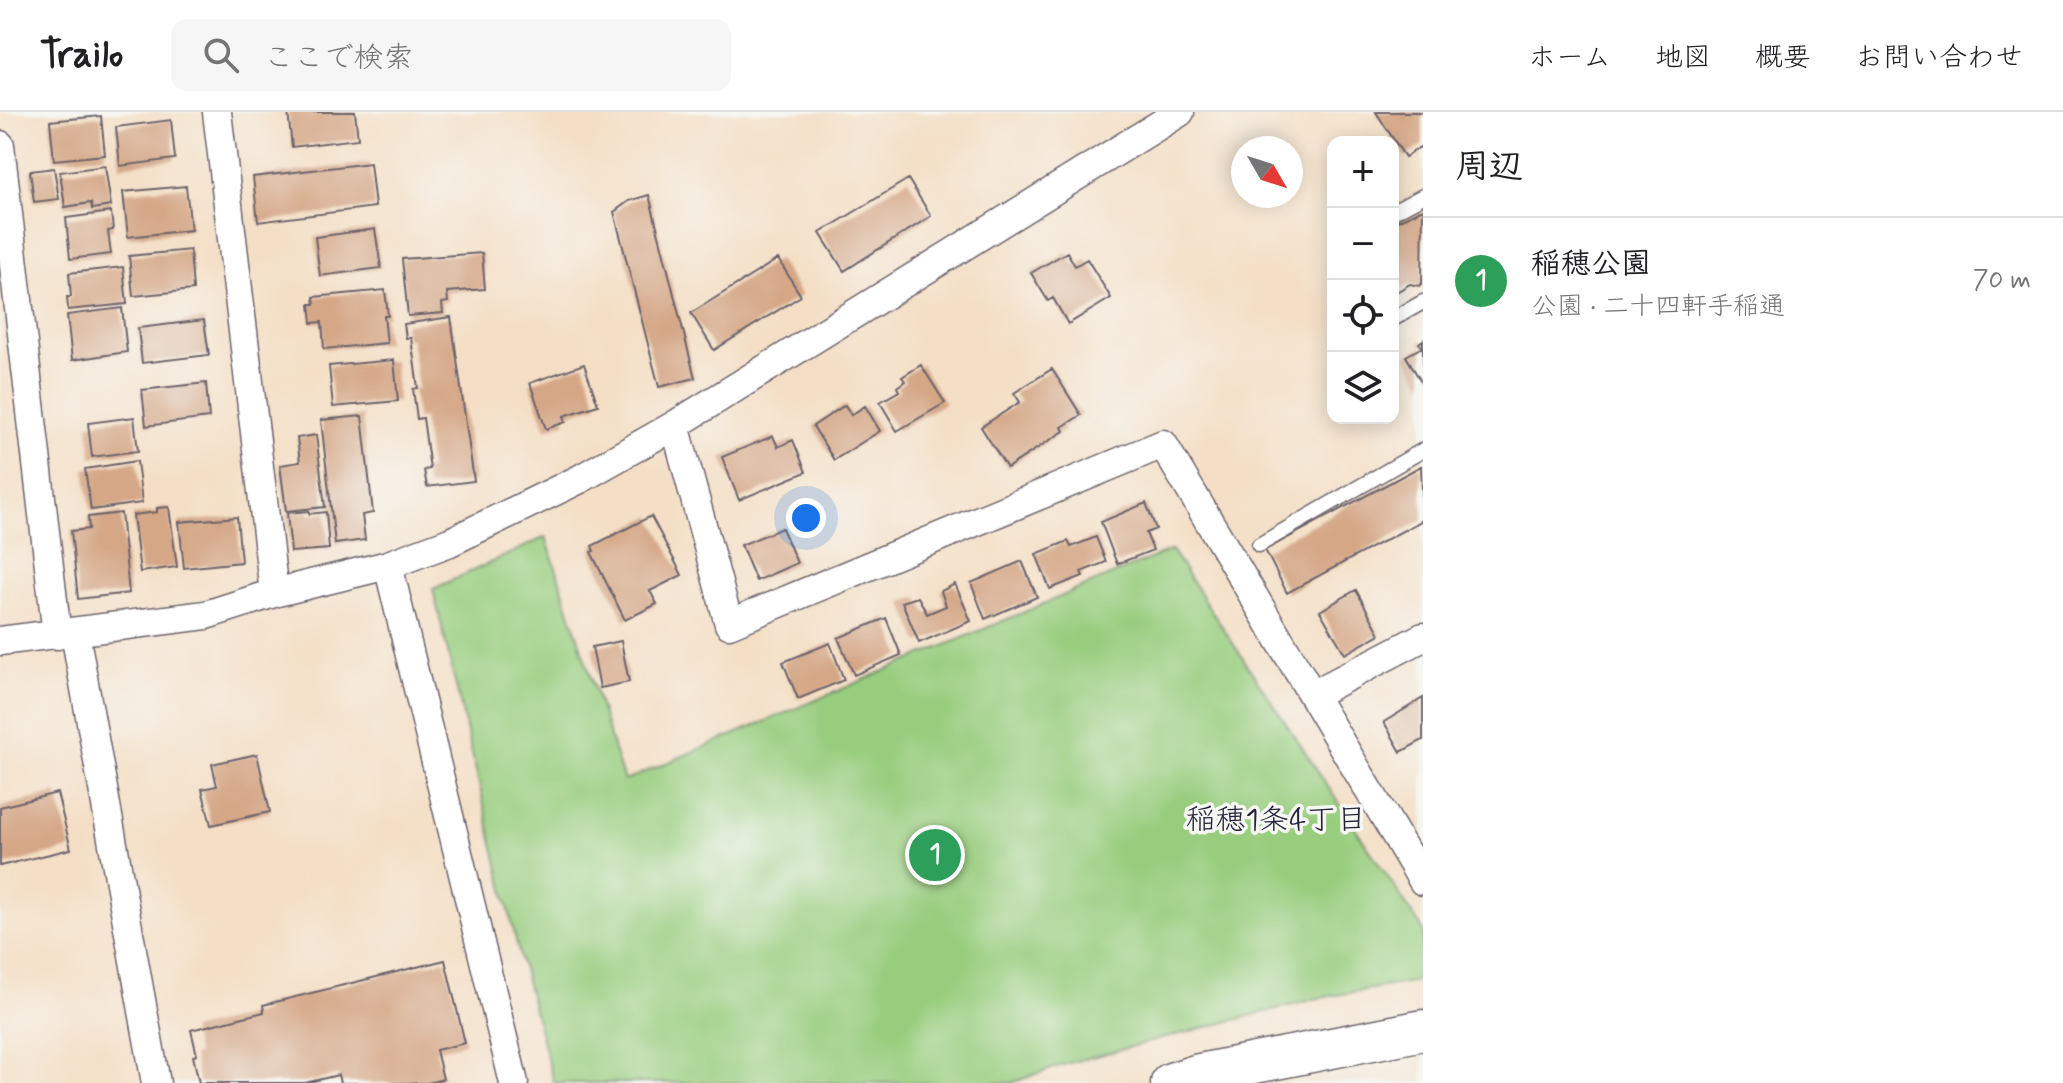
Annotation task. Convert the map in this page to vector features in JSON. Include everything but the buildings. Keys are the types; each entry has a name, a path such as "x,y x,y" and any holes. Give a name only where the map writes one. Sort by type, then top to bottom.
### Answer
{"street":[{"path":"217,112 274,593"},
{"path":"0,641 206,615 274,593 388,565 450,542 567,485 675,425 1180,112"},
{"path":"0,145 66,634 156,1083"},
{"path":"675,425 729,624 1163,444 1423,881"},
{"path":"388,565 514,1083"},
{"path":"1314,694 1423,637"},
{"path":"1171,1083 1199,1074 1423,1030"}],"lane":[{"path":"1399,209 1423,196"},
{"path":"1399,316 1423,302"},
{"path":"1259,545 1423,450"}],"green space":[{"path":"546,537 624,781 1171,550 1423,930 1423,980 1319,998 1065,1064 1011,1083 554,1083 522,966 433,589"}],"place":[{"name":"稲穂公園","path":"935,855"}],"district":[{"name":"稲穂1条4丁目","path":"1276,819"}]}
